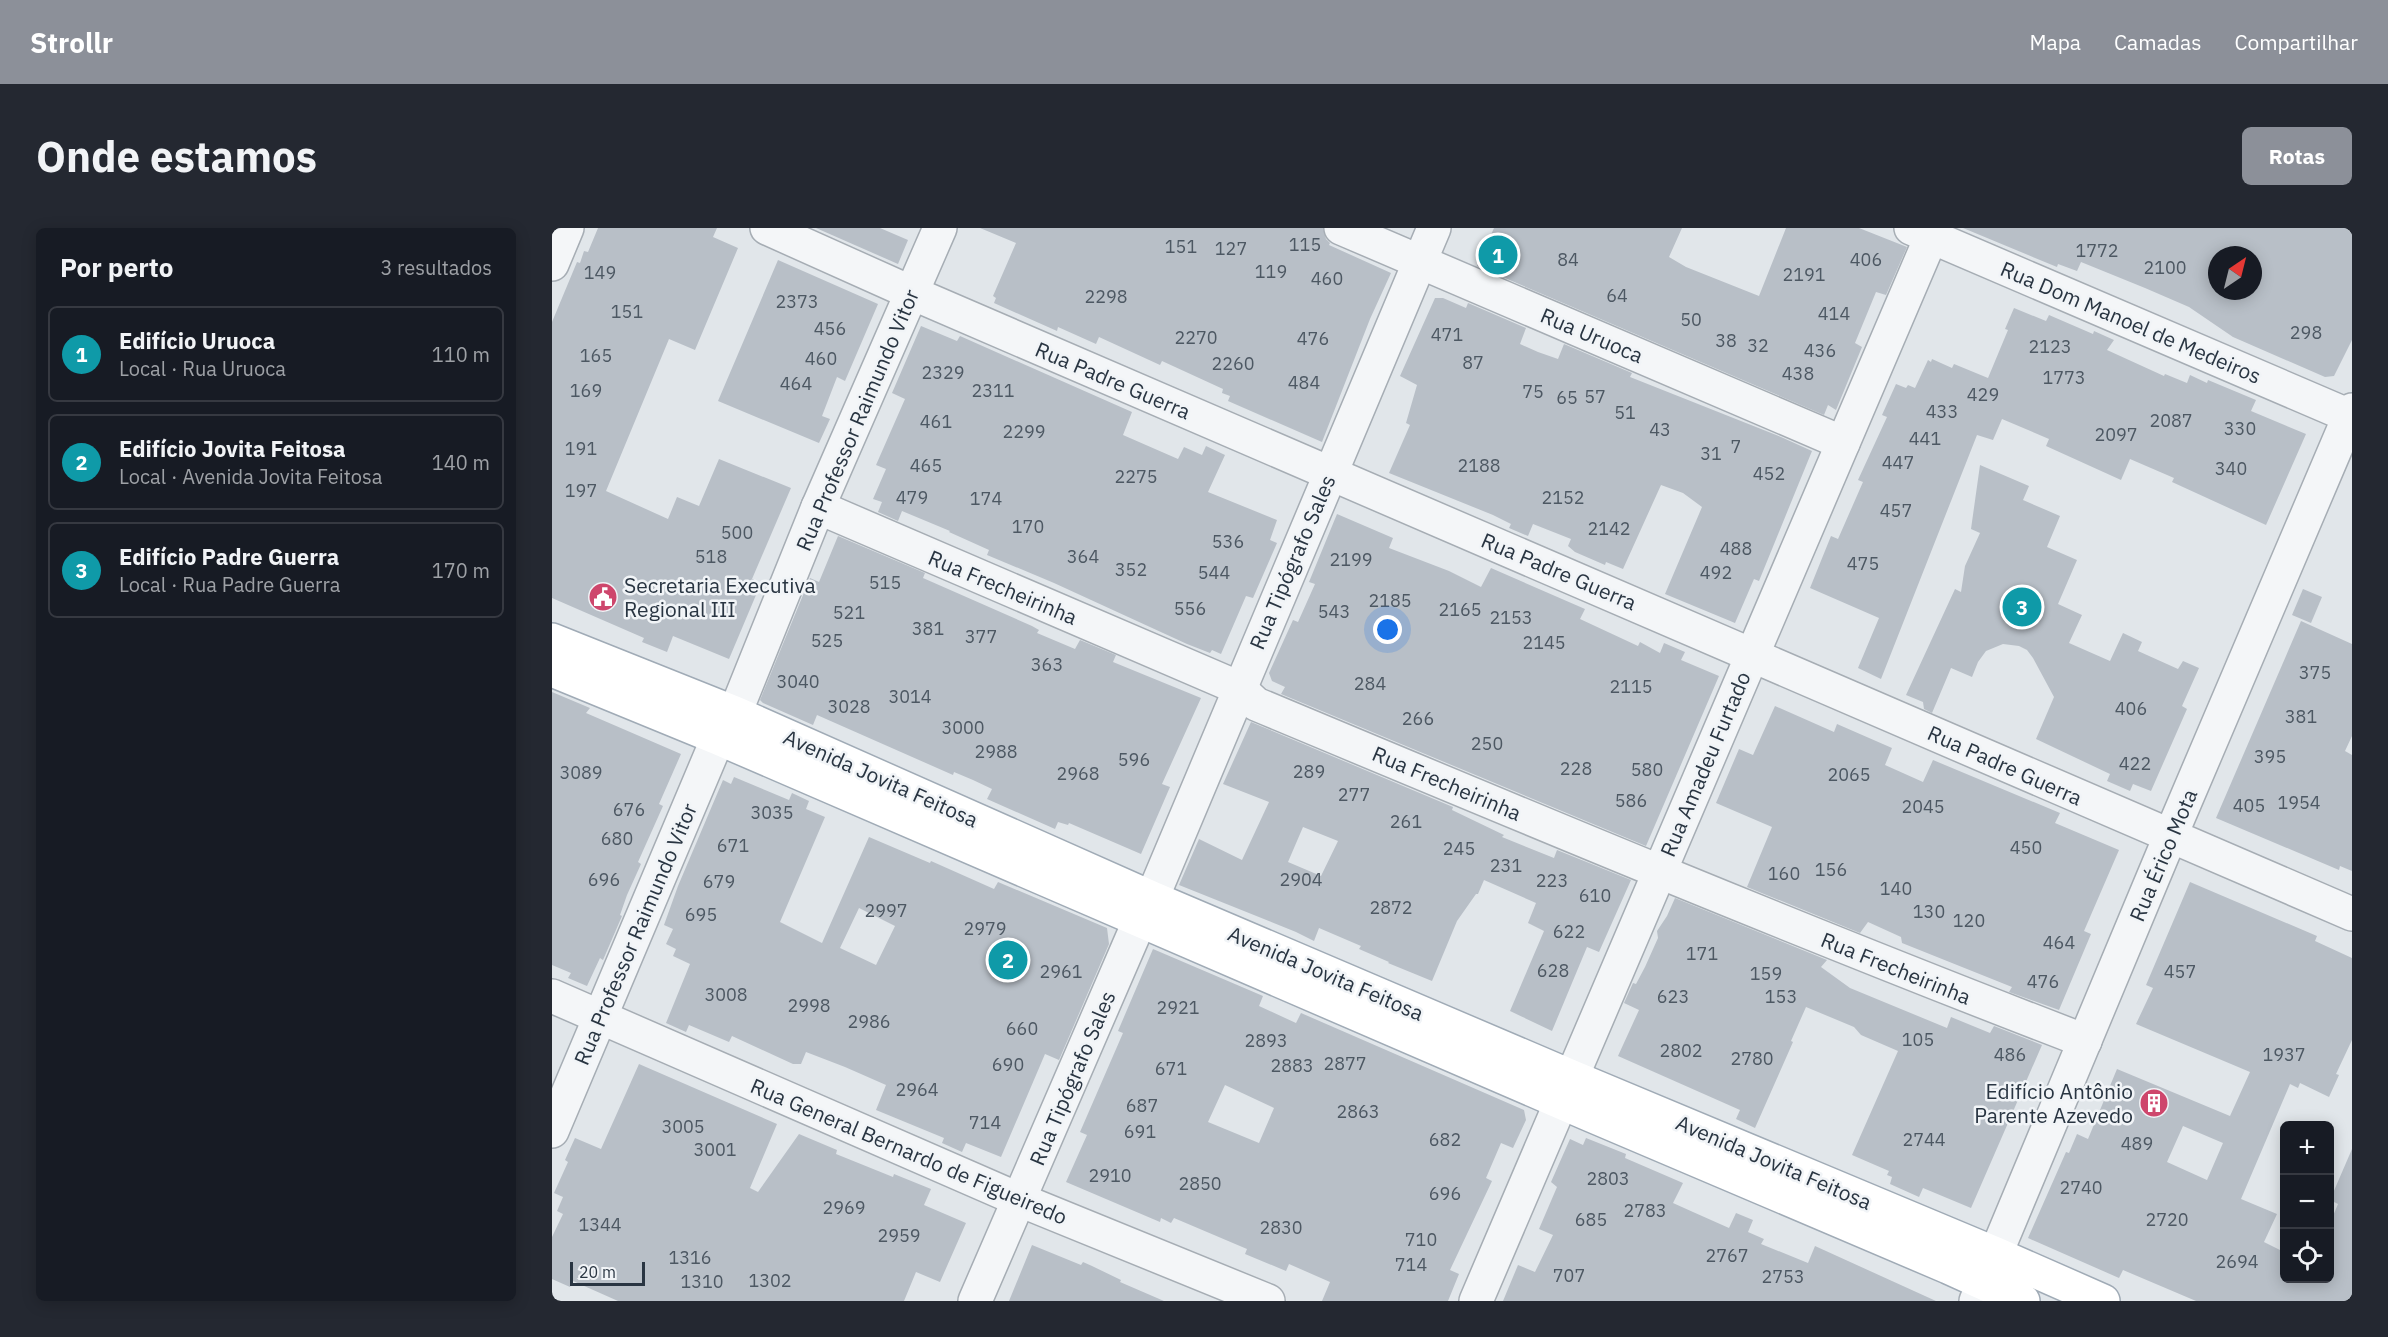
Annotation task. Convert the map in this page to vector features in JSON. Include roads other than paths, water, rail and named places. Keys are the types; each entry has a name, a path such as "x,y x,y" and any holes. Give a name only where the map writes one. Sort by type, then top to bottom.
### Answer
{"main road":[{"name":"Avenida Jovita Feitosa","path":"552,640 726,725 1566,1090 1996,1254 2103,1301"},
{"name":"Avenida Jovita Feitosa","path":"552,670 726,725"},
{"name":"Avenida Jovita Feitosa","path":"1566,1090 1980,1292 2023,1301"}],"street":[{"path":"552,264 567,228"},
{"name":"Rua Padre Guerra","path":"767,228 912,293 1752,653 2170,837 2352,914"},
{"name":"Rua Professor Raimundo Vitor","path":"552,1131 818,507 940,228"},
{"name":"Rua Uruoca","path":"1341,228 1843,442"},
{"name":"Rua Tipógrafo Sales","path":"975,1301 1146,909 1434,228"},
{"name":"Rua Dom Manoel de Medeiros","path":"1926,231 2351,414"},
{"name":"Rua Amadeu Furtado","path":"1476,1301 1843,442 1926,231"},
{"name":"Rua Érico Mota","path":"1980,1292 2170,837 2351,414"},
{"name":"Rua Frecheirinha","path":"818,507 1239,688 1256,704 1914,976 2085,1041"},
{"name":"Rua General Bernardo de Figueiredo","path":"552,996 1020,1200 1268,1301"}],"place":[{"name":"Edifício Uruoca","path":"1498,255"},
{"name":"Secretaria Executiva Regional III","path":"603,597"},
{"name":"Edifício Padre Guerra","path":"2022,607"},
{"name":"Edifício Jovita Feitosa","path":"1008,960"},
{"name":"Edifício Antônio Parente Azevedo","path":"2154,1103"}]}
